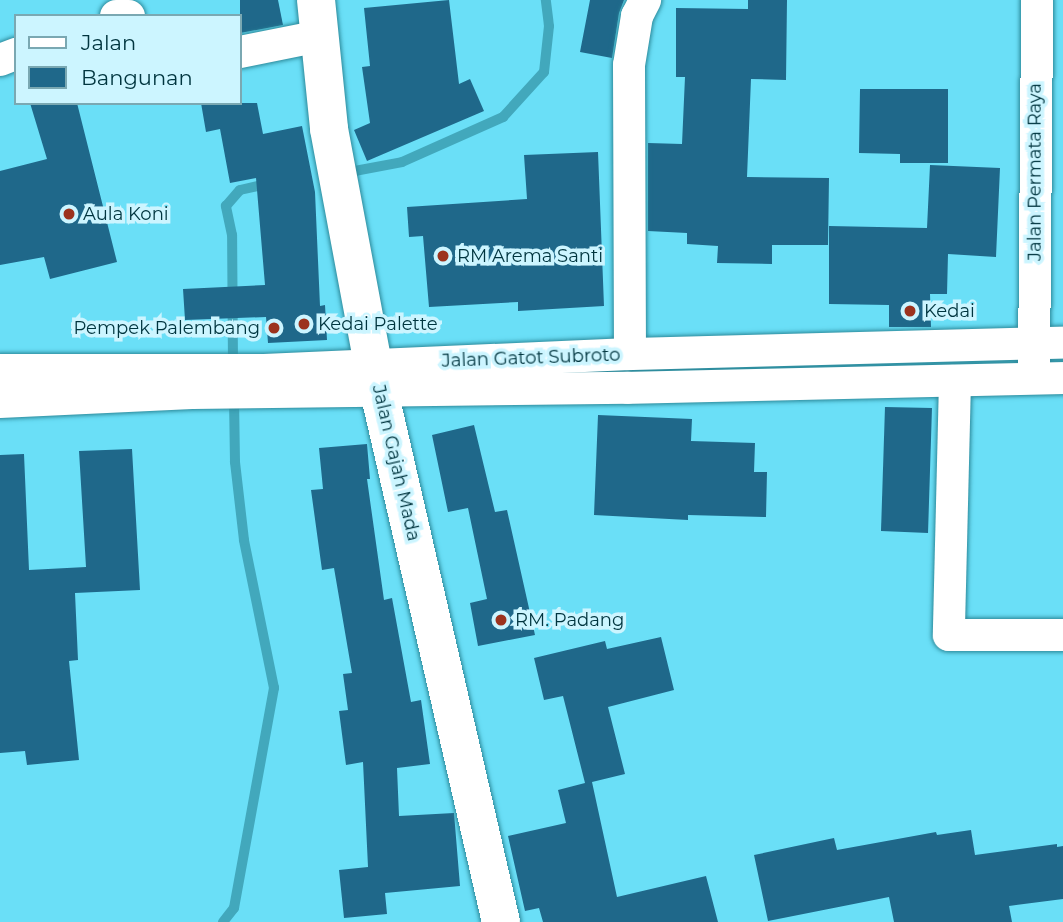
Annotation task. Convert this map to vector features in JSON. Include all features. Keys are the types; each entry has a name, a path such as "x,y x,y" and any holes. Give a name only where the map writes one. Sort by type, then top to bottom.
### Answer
{"main road":[{"name":"Jalan Gajah Mada","path":"318,18 329,129 376,378 501,922"}],"street":[{"path":"630,354 629,65 637,16 645,0"},
{"name":"Jalan Permata Raya","path":"1037,0 1048,379"},
{"path":"242,51 318,18"},
{"name":"Jalan Gatot Subroto","path":"376,378 630,354 1049,344"},
{"name":"Jalan Gatot Subroto","path":"0,370 193,381 376,378 955,381 1048,379"},
{"name":"Jalan Gatot Subroto","path":"0,402 193,381"},
{"path":"955,381 949,635 1063,635"}],"building":[{"path":"240,0 278,0 283,25 242,33"},
{"path":"449,0 459,84 470,79 484,111 367,161 354,130 370,123 362,67 370,66 364,8"},
{"path":"590,0 624,0 619,13 612,58 580,52"},
{"path":"748,0 787,0 786,80 751,79 747,177 829,178 828,245 772,245 772,264 717,263 718,246 687,244 687,233 648,231 648,143 682,144 685,77 676,77 676,8 748,9"},
{"path":"860,89 948,89 948,163 900,163 900,154 859,153"},
{"path":"257,103 263,134 302,126 315,192 320,306 325,305 327,340 268,343 266,317 185,320 183,289 265,285 256,178 230,183 220,129 206,132 201,105"},
{"path":"31,105 78,105 117,262 50,279 44,257 0,265 0,171 47,159"},
{"path":"598,152 604,306 518,311 518,302 429,307 423,236 409,237 407,207 527,199 524,155"},
{"path":"930,165 1000,168 996,257 948,254 947,294 930,294 931,327 889,327 889,305 829,304 829,226 927,228"},
{"path":"885,407 932,408 928,533 881,531"},
{"path":"598,415 692,419 691,441 755,443 754,472 767,472 766,517 688,515 688,520 594,515"},
{"path":"474,425 495,512 507,510 535,635 478,646 470,603 487,599 468,508 448,512 432,435"},
{"path":"367,444 370,479 367,479 384,600 392,598 411,702 421,700 430,764 397,768 399,816 454,813 460,886 385,893 387,914 344,918 339,870 368,867 363,762 346,765 339,711 348,710 343,674 352,673 334,568 322,570 311,490 323,489 319,448"},
{"path":"132,449 140,590 75,593 78,660 69,661 79,760 27,765 25,751 0,753 0,455 24,454 29,570 86,567 79,451"},
{"path":"661,637 674,690 608,707 625,774 592,782 617,897 706,876 718,922 543,922 539,908 525,911 508,836 566,823 558,790 585,783 563,696 544,700 534,658 605,641 607,649"},
{"path":"971,830 975,855 1057,844 1057,847 1063,846 1063,899 1009,906 1012,922 894,922 889,897 768,921 754,855 834,838 837,850 936,832 937,835"}],"waterway":[{"path":"344,173 402,162 503,117 544,72 549,26 546,0"},
{"path":"233,365 232,235 226,206 240,190 267,184"},
{"path":"223,922 234,908 274,688 244,540 235,462 234,398"}],"place":[{"name":"Aula Koni","path":"69,214"},
{"name":"RM Arema Santi","path":"443,256"},
{"name":"Kedai","path":"910,311"},
{"name":"Kedai Palette","path":"304,324"},
{"name":"Pempek Palembang","path":"274,328"},
{"name":"RM. Padang","path":"501,620"}]}
